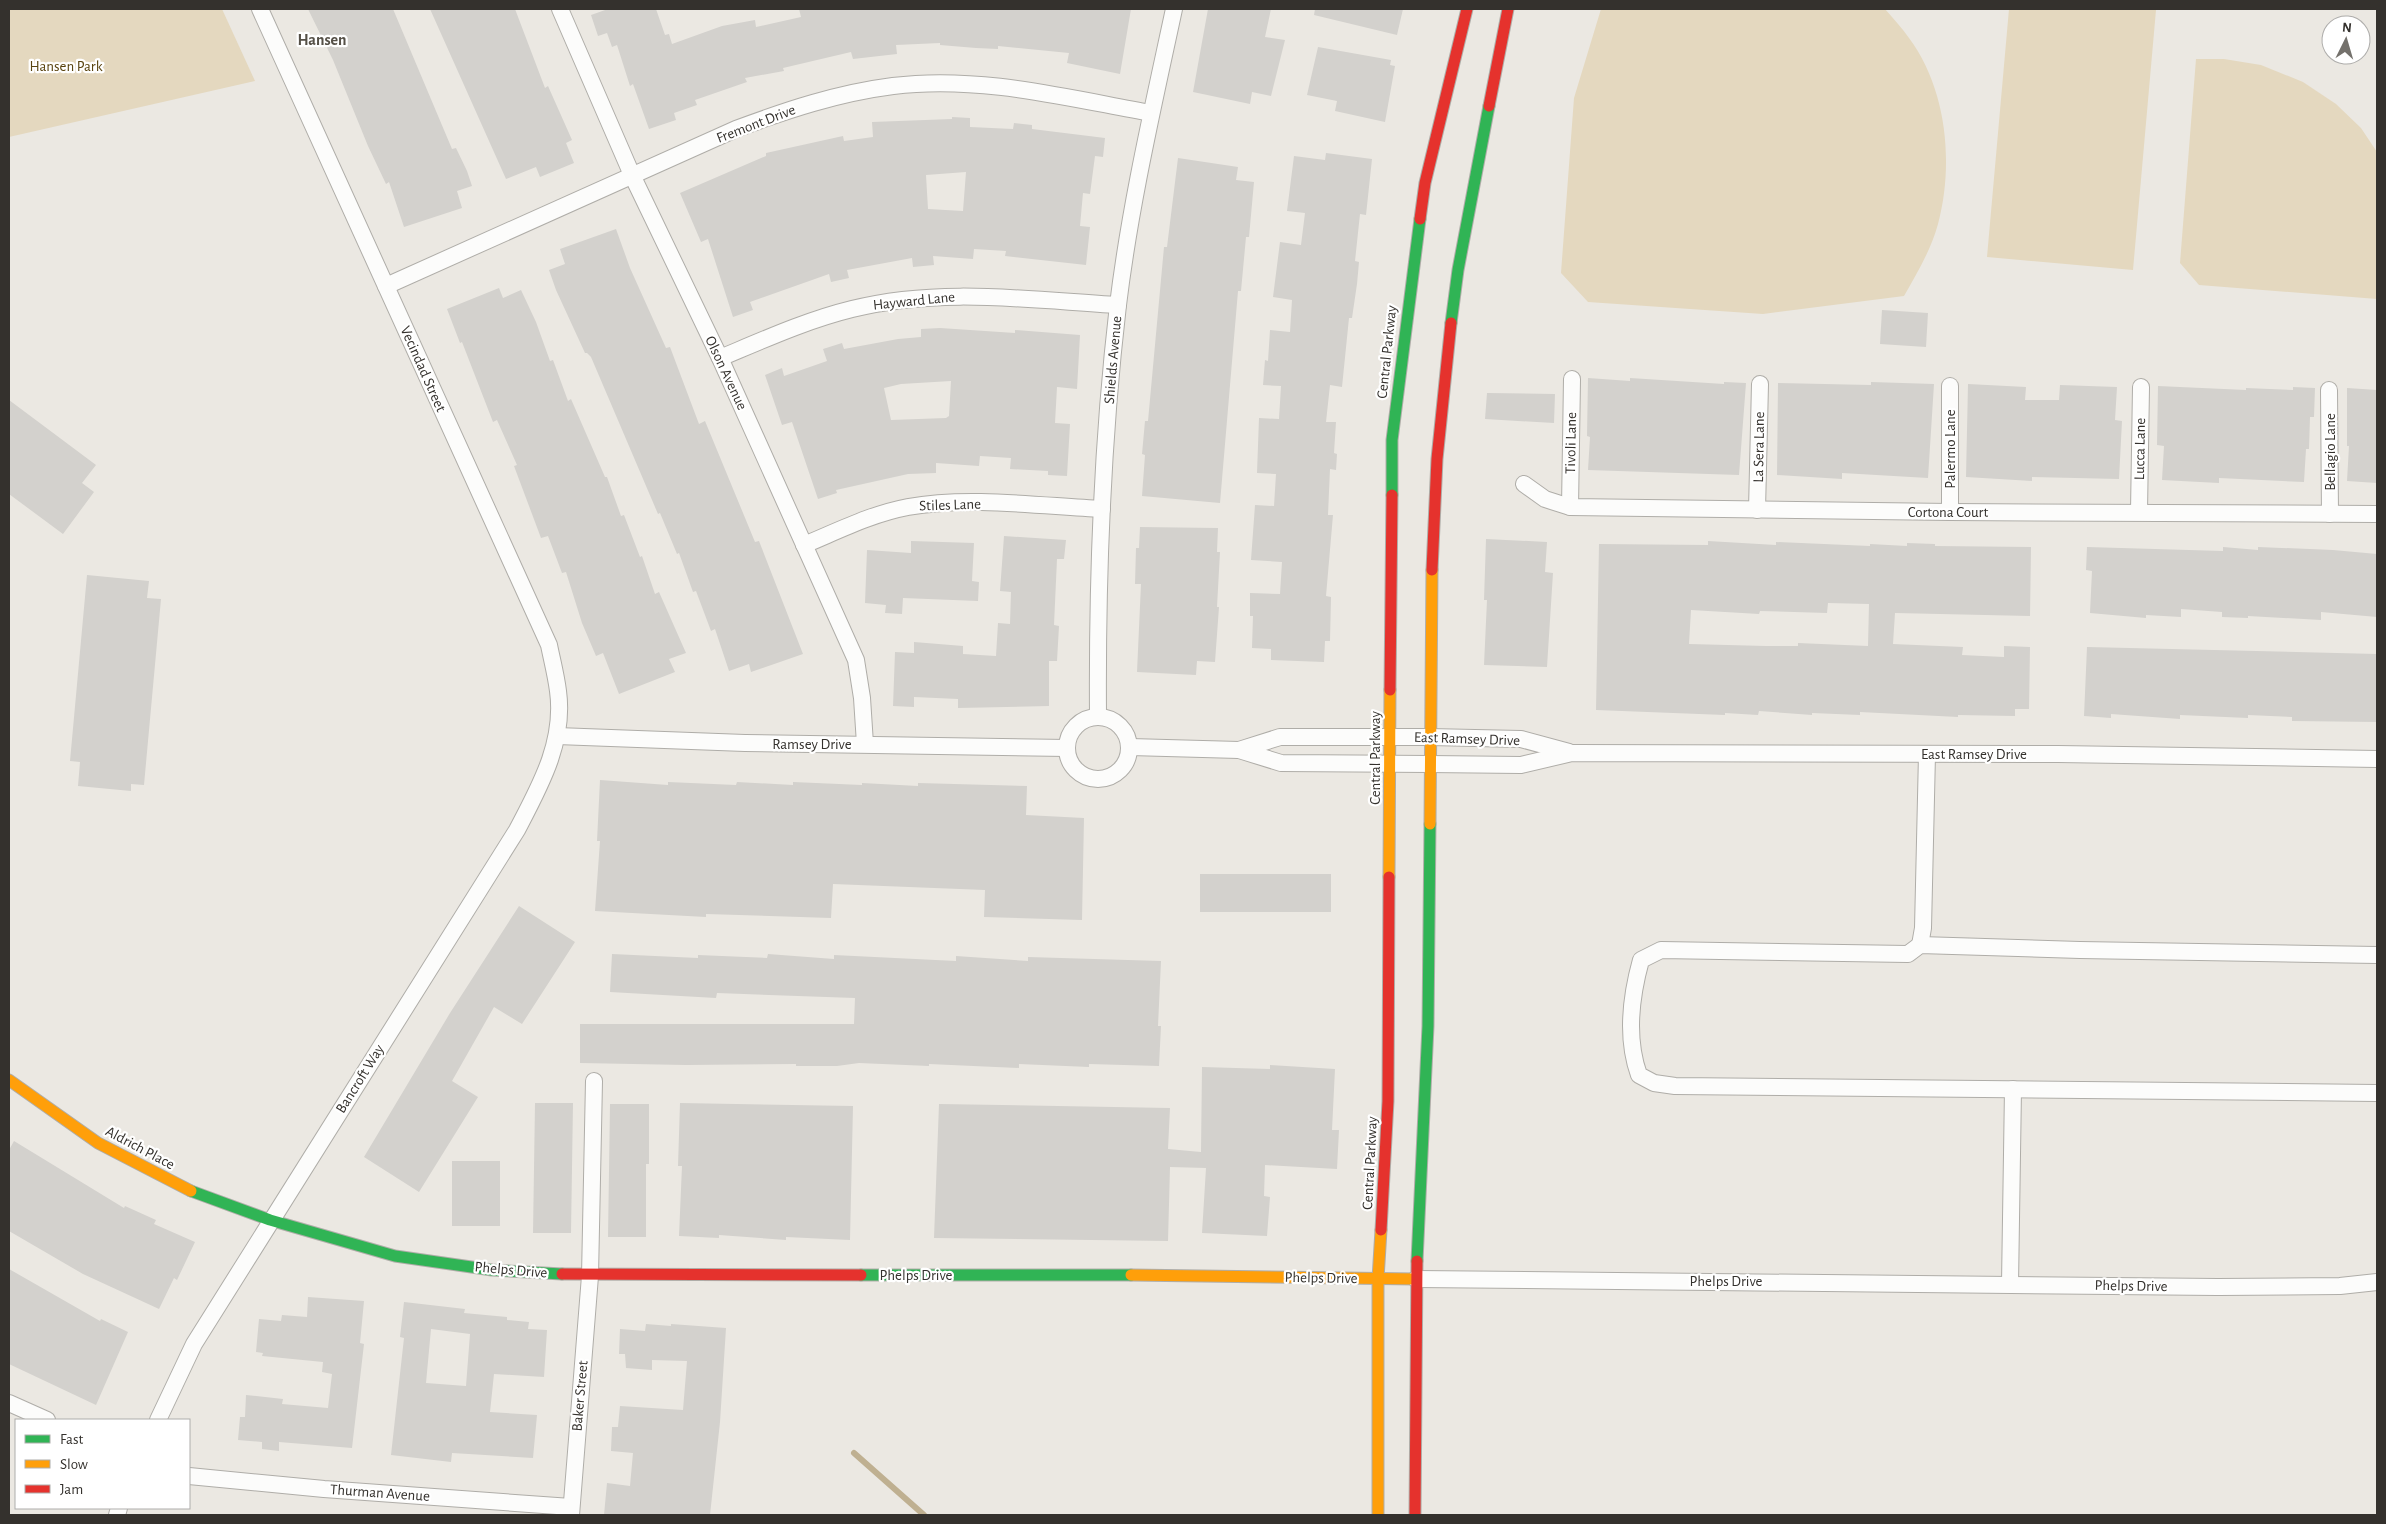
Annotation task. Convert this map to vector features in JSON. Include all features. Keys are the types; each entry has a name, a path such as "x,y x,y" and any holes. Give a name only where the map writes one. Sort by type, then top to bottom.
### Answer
{"main road":[{"name":"Central Parkway","path":"1378,1515 1378,1279 1388,1101 1392,440 1407,308 1425,183 1467,9"},
{"path":"1415,1515 1416,1279 1428,1026 1429,737 1432,550 1437,459 1458,270 1508,9"},
{"name":"Aldrich Place","path":"9,1080 98,1143 114,1152 178,1186 270,1220"},
{"name":"Phelps Drive","path":"270,1220 405,1257 492,1270 590,1276 1062,1274 1416,1279"}],"street":[{"name":"Vecindad Street","path":"260,9 549,645 558,692 558,736"},
{"name":"Olson Avenue","path":"560,9 632,175 720,358 856,660 862,698 865,744"},
{"name":"Shields Avenue","path":"1098,716 1098,591 1102,509 1118,305 1151,113 1174,9"},
{"name":"Fremont Drive","path":"386,286 736,129 785,111 843,94 894,86 952,84 1013,88 1151,113"},
{"name":"Hayward Lane","path":"720,358 818,318 853,308 900,299 951,295 1118,305"},
{"name":"Tivoli Lane","path":"1570,507 1572,379"},
{"name":"La Sera Lane","path":"1758,510 1760,384"},
{"name":"Palermo Lane","path":"1950,386 1950,512"},
{"name":"Lucca Lane","path":"2140,512 2141,387"},
{"name":"Bellagio Lane","path":"2329,390 2330,514"},
{"name":"Cortona Court","path":"1524,484 1546,499 1570,507 1950,512 2377,514"},
{"name":"Stiles Lane","path":"804,545 876,515 909,507 979,503 1102,509"},
{"path":"1098,716 1117,722 1128,737 1130,747 1129,757 1124,766 1109,777 1099,779 1089,778 1073,766 1067,748 1068,738 1080,722 1098,716"},
{"name":"Ramsey Drive","path":"558,736 745,744 1067,748"},
{"name":"Bancroft Way","path":"158,1419 194,1344 270,1220 517,830 545,775 558,736"},
{"name":"East Ramsey Drive","path":"1239,750 1280,737 1429,737 1521,739 1572,753"},
{"path":"1130,747 1239,750"},
{"name":"East Ramsey Drive","path":"1239,750 1281,763 1390,764 1521,764 1572,753 1926,754 2377,759"},
{"path":"1920,945 1924,928 1926,754"},
{"path":"2377,955 1920,945 1908,954 1661,950 1641,960 1634,986 1632,1055 1639,1075 1654,1083 1674,1086 2377,1093"},
{"name":"Baker Street","path":"571,1511 590,1276 594,1082"},
{"path":"2010,1284 2013,1089"},
{"name":"Phelps Drive","path":"1416,1279 2218,1287 2340,1286 2377,1282"},
{"path":"9,1403 45,1419"},
{"name":"Thurman Avenue","path":"190,1476 571,1511"}],"green space":[{"name":"Hansen Park","path":"9,9 222,9 255,81 9,137"},
{"path":"1601,9 1885,9 1909,38 1922,58 1932,80 1944,128 1946,152 1946,177 1938,224 1928,252 1904,296 1763,314 1588,302 1561,273 1574,98"},
{"path":"2009,9 2156,10 2133,270 1987,257"},
{"path":"2196,59 2224,59 2261,65 2303,82 2336,104 2361,128 2377,152 2377,299 2199,285 2180,263"}],"building":[{"path":"308,9 393,9 452,149 456,148 467,171 472,186 457,191 462,208 404,227 389,182 386,184 368,146 333,60"},
{"path":"430,9 515,9 545,88 548,86 572,140 566,143 574,163 540,177 536,167 506,179"},
{"path":"608,9 656,9 665,35 669,34 672,44 722,26 755,20 756,27 801,17 799,9 1131,9 1120,74 1067,63 1069,53 998,46 998,49 976,48 940,45 940,43 896,45 897,54 853,59 851,52 783,68 784,71 745,78 747,82 695,100 697,105 674,113 676,120 649,129 633,84 630,86 617,45 612,47 607,33 598,36 591,15"},
{"path":"1208,9 1271,9 1265,37 1285,40 1271,96 1252,92 1250,104 1193,92"},
{"path":"1315,9 1403,9 1397,35 1314,15"},
{"path":"1318,47 1391,60 1390,65 1395,66 1385,122 1335,111 1337,101 1307,95"},
{"path":"952,117 970,118 970,127 1013,129 1014,123 1032,125 1032,129 1105,138 1103,157 1095,156 1090,194 1083,193 1080,226 1090,227 1086,265 1005,256 1006,251 974,249 973,259 933,256 934,265 913,267 912,258 847,270 849,278 831,282 829,274 750,302 753,310 733,317 708,239 701,242 680,193 766,156 766,153 843,136 844,141 873,137 872,122 952,119","holes":["966,172 963,211 928,209 926,175"]},
{"path":"1326,153 1372,159 1366,215 1360,214 1355,261 1359,262 1357,284 1352,318 1349,318 1342,387 1330,385 1326,422 1336,422 1334,453 1337,454 1336,470 1330,469 1328,515 1333,515 1326,596 1331,597 1330,641 1325,641 1324,662 1271,660 1271,649 1252,648 1253,616 1250,616 1250,593 1280,594 1282,562 1251,560 1255,505 1274,506 1276,474 1257,473 1259,418 1279,419 1281,386 1263,385 1265,360 1268,361 1270,330 1290,332 1292,300 1273,297 1280,242 1301,245 1305,213 1287,211 1294,156 1325,160"},
{"path":"1178,158 1238,167 1236,180 1254,182 1249,237 1246,237 1241,291 1238,291 1220,503 1142,496 1145,455 1142,454 1145,421 1148,421 1164,247 1167,247"},
{"path":"616,229 630,268 666,348 670,347 699,424 705,421 755,542 759,541 803,654 751,672 749,664 729,671 715,629 711,631 696,591 693,592 679,553 677,554 660,513 658,514 591,357 585,353 556,290 549,270 565,264 560,249"},
{"path":"499,288 503,298 521,290 536,322 550,361 553,360 568,401 571,399 605,477 607,477 621,516 624,515 640,557 642,556 655,594 659,592 686,653 669,659 675,672 619,694 603,653 596,656 582,623 566,572 562,573 548,536 541,538 514,466 517,465 497,420 493,422 447,309"},
{"path":"1882,310 1928,313 1926,347 1880,344"},
{"path":"940,328 1015,333 1015,330 1080,335 1077,389 1057,387 1055,423 1070,424 1067,476 1048,475 1048,471 1010,469 1011,458 980,456 979,466 936,463 936,473 908,474 836,490 837,493 818,499 792,422 782,425 765,375 782,368 784,376 827,361 823,349 842,343 844,349 898,339 921,337 921,329","holes":["951,381 949,416 946,418 891,420 884,388 901,384"]},
{"path":"1588,378 1630,381 1630,378 1724,384 1724,382 1746,383 1739,475 1588,470 1590,437 1587,436"},
{"path":"1871,382 1934,384 1928,478 1842,473 1842,479 1777,475 1778,383 1871,385"},
{"path":"1968,384 2026,387 2025,400 2059,400 2060,385 2117,387 2115,420 2122,421 2119,479 2032,477 2032,481 1966,477"},
{"path":"2158,386 2246,390 2246,388 2293,390 2293,387 2315,388 2314,417 2310,417 2309,449 2306,449 2304,482 2219,478 2219,483 2162,480 2164,446 2157,445"},
{"path":"2347,388 2377,390 2377,483 2347,481 2349,446 2347,446"},
{"path":"1487,393 1555,394 1554,423 1485,419"},
{"path":"9,400 96,465 82,483 94,492 63,534 9,494"},
{"path":"1140,527 1218,528 1217,552 1220,552 1217,607 1219,607 1215,662 1197,661 1196,675 1137,672 1141,584 1135,584 1136,548 1139,548"},
{"path":"1004,536 1066,540 1064,559 1057,559 1054,625 1059,626 1057,661 1049,661 1049,706 958,708 958,699 914,697 914,707 893,706 895,652 914,653 914,642 963,646 963,654 996,656 998,623 1010,624 1011,592 1000,591"},
{"path":"1486,539 1547,542 1545,572 1553,573 1547,667 1484,665 1487,600 1484,600"},
{"path":"911,541 974,543 972,581 979,582 978,601 903,598 902,614 885,613 886,605 865,603 867,550 911,553"},
{"path":"1708,541 1776,545 1776,542 1907,546 1907,543 1935,544 1935,546 2031,547 2030,616 1895,613 1893,644 1963,647 1962,655 2004,657 2004,646 2030,647 2029,709 2015,709 2015,716 1958,715 1958,717 1860,712 1860,715 1812,713 1812,715 1759,711 1758,715 1725,713 1725,715 1596,710 1599,544 1708,545","holes":["1828,603 1869,604 1868,646 1798,643 1798,646 1689,644 1691,610 1759,614 1760,611 1827,613"]},
{"path":"2087,547 2223,551 2223,547 2258,550 2258,547 2377,554 2377,617 2321,612 2321,620 2248,616 2248,618 2222,617 2222,612 2181,609 2181,617 2146,615 2146,618 2090,613 2092,571 2086,570"},
{"path":"87,575 149,581 147,598 161,599 144,785 131,784 131,791 78,786 80,762 70,761"},
{"path":"2087,647 2377,654 2377,722 2292,721 2292,717 2248,715 2248,718 2180,715 2180,719 2111,714 2111,718 2084,716"},
{"path":"600,780 668,785 668,782 736,785 737,782 793,785 793,782 918,786 918,783 1027,786 1026,815 1084,818 1082,920 984,917 985,890 833,884 831,918 706,914 706,917 595,911 600,841 597,841"},
{"path":"1200,874 1331,874 1331,912 1200,912"},
{"path":"519,906 575,942 522,1024 494,1007 452,1081 478,1097 419,1192 364,1157 450,1013"},
{"path":"612,954 698,958 698,955 767,958 768,954 834,959 834,955 956,961 956,956 1028,961 1028,957 1161,961 1158,1026 1161,1026 1159,1066 1089,1064 1089,1067 1019,1064 1019,1068 859,1063 837,1066 796,1066 796,1064 686,1065 580,1063 580,1024 854,1024 855,998 717,993 716,998 610,992"},
{"path":"1270,1065 1335,1069 1332,1130 1339,1130 1337,1169 1265,1165 1264,1196 1270,1197 1267,1236 1202,1233 1206,1168 1170,1167 1168,1241 934,1238 939,1104 1170,1108 1168,1149 1201,1152 1202,1067 1270,1069"},
{"path":"535,1103 573,1103 571,1233 533,1233"},
{"path":"680,1103 853,1106 850,1240 786,1237 786,1240 719,1235 719,1238 679,1236 682,1166 678,1166"},
{"path":"610,1104 649,1104 649,1164 646,1164 646,1237 608,1237"},
{"path":"14,1141 124,1208 125,1206 156,1220 154,1224 195,1242 177,1280 174,1278 159,1309 83,1274 9,1231 9,1150"},
{"path":"452,1161 500,1161 500,1226 452,1226"},
{"path":"9,1269 100,1321 101,1319 128,1332 96,1405 9,1364"},
{"path":"308,1297 364,1301 360,1343 364,1344 352,1448 279,1442 279,1451 262,1449 262,1442 238,1440 240,1417 245,1417 246,1395 283,1399 282,1404 328,1408 332,1374 322,1372 323,1362 262,1356 263,1353 256,1352 259,1319 281,1321 282,1315 307,1317"},
{"path":"404,1302 465,1309 464,1313 507,1317 507,1320 529,1322 528,1329 547,1330 544,1377 494,1374 490,1412 537,1415 533,1458 452,1453 451,1462 391,1455 404,1338 400,1337","holes":["431,1329 470,1334 466,1386 426,1383"]},
{"path":"646,1324 726,1328 720,1422 710,1515 604,1515 607,1483 630,1486 633,1453 611,1451 612,1427 618,1427 620,1406 683,1410 687,1361 652,1360 652,1370 626,1368 625,1354 619,1354 620,1329 645,1331"}],"waterway":[{"path":"854,1453 924,1515"}],"traffic: fast":[{"path":"1451,323 1458,270 1489,106"},
{"path":"1392,495 1392,440 1420,219"},
{"path":"1417,1261 1428,1026 1430,824"},
{"path":"191,1191 270,1220 395,1256 492,1270 562,1274"},
{"path":"861,1275 1131,1275"}],"traffic: slow":[{"path":"1430,824 1432,570"},
{"path":"1389,877 1390,690"},
{"path":"9,1080 98,1143 191,1191"},
{"path":"1378,1515 1378,1279 1381,1230"},
{"path":"1131,1275 1416,1279"}],"traffic: jam":[{"path":"1420,219 1425,183 1467,9"},
{"path":"1489,106 1508,9"},
{"path":"1432,570 1437,459 1451,323"},
{"path":"1390,690 1392,495"},
{"path":"1381,1230 1388,1101 1389,877"},
{"path":"1415,1515 1417,1261"},
{"path":"562,1274 861,1275"}],"district":[{"name":"Hansen","path":"322,40"}]}
